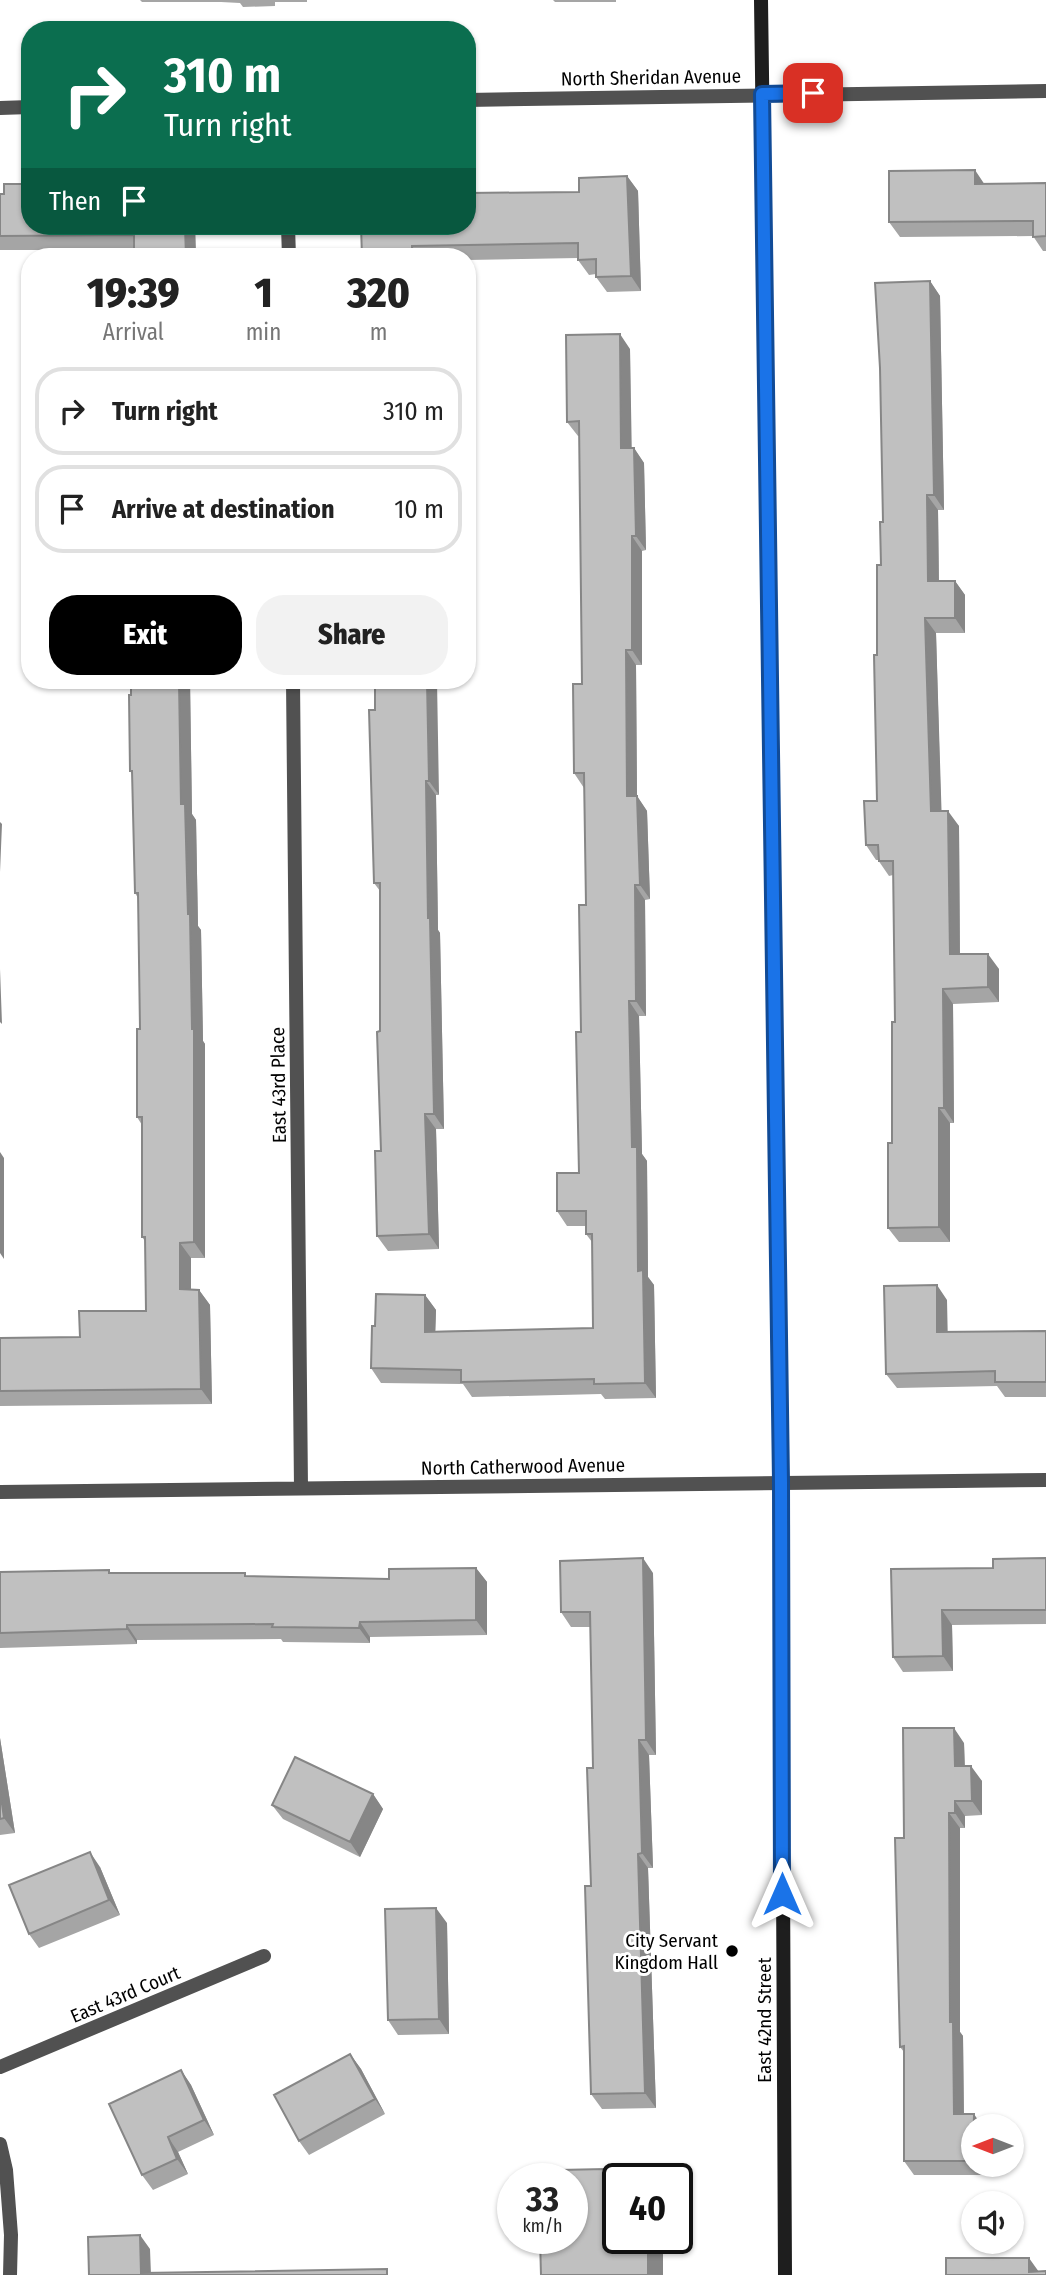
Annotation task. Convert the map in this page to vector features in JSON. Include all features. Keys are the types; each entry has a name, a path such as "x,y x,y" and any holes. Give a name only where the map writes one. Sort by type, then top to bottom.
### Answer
{"street":[{"name":"East 42nd Street","path":"761,0 781,1482 785,2275"},
{"name":"North Sheridan Avenue","path":"476,100 1046,91"},
{"path":"0,108 21,107"},
{"name":"East 43rd Place","path":"293,689 301,1488"},
{"name":"North Catherwood Avenue","path":"0,1492 1046,1480"},
{"name":"East 43rd Court","path":"0,2067 264,1956"},
{"path":"0,2144 6,2170 11,2235 10,2275"}],"building":[{"path":"975,170 975,184 1046,183 1046,236 1033,237 1033,221 889,222 889,171"},
{"path":"627,176 631,276 596,277 596,259 578,260 578,243 362,248 361,235 476,235 476,193 579,192 579,178"},
{"path":"4,184 21,184 21,235 134,235 0,236 0,194 4,194"},
{"path":"134,235 185,235 186,248 134,248"},
{"path":"930,281 934,495 927,495 928,581 955,581 955,618 925,618 931,811 948,811 950,954 988,954 988,987 943,989 944,1108 939,1108 939,1227 888,1228 888,1143 892,1143 892,1022 895,1022 893,861 879,861 878,845 866,845 864,801 877,801 874,655 877,655 877,565 881,565 880,522 883,522 880,368 875,283"},
{"path":"620,334 621,448 634,448 636,536 632,536 632,650 626,650 627,796 637,796 640,885 635,885 636,1001 629,1001 632,1147 637,1147 638,1271 643,1270 645,1383 594,1384 594,1379 461,1382 461,1370 371,1368 376,1294 425,1295 425,1332 593,1328 592,1234 586,1234 586,1211 557,1211 557,1173 579,1173 576,1032 581,1032 579,905 586,905 584,773 574,773 573,684 582,684 579,421 567,422 566,335"},
{"path":"131,689 179,689 181,804 185,804 194,1029 194,1242 180,1243 180,1289 199,1290 201,1389 0,1391 0,1338 80,1337 79,1311 146,1311 145,1237 142,1237 142,1117 137,1117 137,1029 140,1029 138,893 135,893 130,771"},
{"path":"375,689 427,689 428,918 434,1114 425,1114 429,1234 377,1236 375,1151 381,1151 377,1032 380,1031 380,883 374,883 369,710 375,710"},
{"path":"937,1285 937,1332 1046,1331 1046,1382 995,1382 995,1371 886,1374 884,1286"},
{"path":"643,1558 646,1740 639,1740 642,1853 638,1854 645,2093 591,2094 585,1886 591,1886 587,1768 593,1768 590,1612 561,1612 560,1561"},
{"path":"1046,1558 1046,1610 942,1610 943,1656 893,1657 891,1569 993,1568 993,1559"},
{"path":"476,1568 476,1620 360,1622 359,1628 272,1627 273,1624 127,1625 127,1629 0,1633 0,1572 109,1570 109,1573 245,1573 245,1576 389,1579 389,1569"},
{"path":"903,1728 954,1728 955,1766 971,1766 972,1801 955,1801 955,1813 949,1813 950,2022 953,2022 954,2114 961,2114 961,2161 904,2161 904,2046 900,2047 895,1838 904,1838"},
{"path":"295,1757 373,1794 350,1842 272,1805"},
{"path":"0,1790 4,1818 0,1819"},
{"path":"90,1852 109,1900 29,1934 9,1885"},
{"path":"436,1908 439,2019 388,2020 385,1909"},
{"path":"350,2054 375,2099 299,2141 274,2095"},
{"path":"181,2070 204,2120 168,2137 177,2159 142,2175 109,2104"},
{"path":"588,2169 602,2169 602,2254 648,2254 648,2275 541,2275 540,2254 588,2254"},
{"path":"140,2235 141,2273 387,2269 387,2275 89,2275 88,2237"},
{"path":"946,2258 1029,2258 1029,2272 1046,2271 1046,2275 946,2275"}],"place":[{"name":"City Servant Kingdom Hall","path":"732,1951"}],"route":[{"path":"782,1894 781,1482 762,94 813,93"}]}
